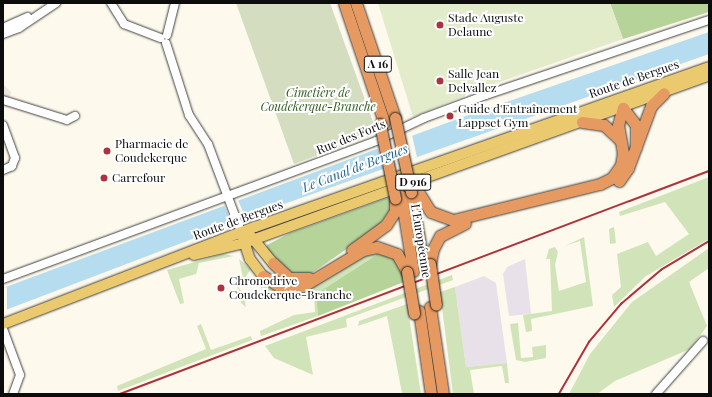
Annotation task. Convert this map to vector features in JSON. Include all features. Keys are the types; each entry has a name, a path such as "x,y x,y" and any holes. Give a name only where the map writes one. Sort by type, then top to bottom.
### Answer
{"highway":[{"name":"A 16","path":"344,3 375,92 390,120"},
{"name":"L'Européenne","path":"358,7 390,120 406,194 418,268 416,312 431,391"},
{"path":"263,276 279,286 303,286 363,250 377,247 397,254 418,268 438,240 456,225 613,184 626,173 651,106 664,93"},
{"path":"406,194 422,202 436,215 462,218 605,182 619,170 622,145 618,125 623,108"},
{"path":"623,108 636,125 636,147"},
{"path":"273,263 292,279 312,277 382,230 406,194 390,120"},
{"path":"582,122 608,127 622,145"},
{"name":"L'Européenne","path":"418,268 433,306 442,389"}],"main road":[{"name":"Route de Bergues","path":"3,324 161,263 240,228 709,67"},
{"path":"596,106 623,108 635,97 694,72"},
{"name":"Route de Bergues","path":"161,263 244,243 709,76"},
{"path":"240,228 255,239 273,263"},
{"path":"240,228 251,261 263,276"}],"street":[{"path":"3,28 55,3"},
{"path":"3,34 17,29 55,3"},
{"path":"111,3 124,24 164,38"},
{"path":"175,3 164,38 190,116 208,144 240,228"},
{"name":"Rue des Forts","path":"3,279 229,198 259,185 376,141 424,118 486,95 709,20"},
{"path":"3,100 67,120 75,116"},
{"path":"3,125 15,154 13,165 3,170"},
{"path":"3,329 20,373 19,387 13,394"},
{"path":"656,394 703,341"}],"shaded area":[{"path":"3,84 11,92 10,96 3,97"},
{"path":"525,259 531,314 509,316 503,274 507,267"},
{"path":"484,276 496,283 507,363 466,367 455,287"}],"green space":[{"name":"Cimetière de Coudekerque-Branche","path":"236,3 330,3 377,133 294,164"},
{"path":"378,3 610,3 623,39 491,85 413,117"},
{"path":"610,3 709,3 709,12 623,39"},
{"path":"709,177 709,239 646,276 614,307 612,295 621,287 617,254 648,242 656,256 689,234 665,202 620,216 619,212"},
{"path":"390,197 392,207 377,228 309,275 291,274 267,249 267,245 290,233"},
{"path":"614,227 616,243 610,244 609,229"},
{"path":"584,237 593,306 531,319 532,331 526,332 523,315 552,311 550,259 546,259 549,249 555,247 558,252 555,265 559,291 586,282 580,241 565,246"},
{"path":"709,248 709,268 689,282 707,326 690,349 615,381 597,394 569,394 590,354 632,302"},
{"path":"381,252 316,294 318,316 261,336 260,331 294,315 315,312 314,297 285,300 262,290 258,281 278,290 297,292 316,285 364,253"},
{"path":"381,252 391,255 402,267 404,282 318,316 316,294"},
{"path":"223,254 234,256 199,263 196,274 179,279 184,303 180,304 167,270"},
{"path":"239,259 251,269 244,279 243,278"},
{"path":"452,275 453,280 346,319 347,327 306,337 313,375 274,358 265,346"},
{"path":"237,286 244,294 246,307 241,303"},
{"path":"455,287 466,367 507,363 509,383 505,383 502,366 470,370 474,394 453,394 440,292"},
{"path":"407,304 421,394 402,393 387,316 358,326 359,321"},
{"path":"518,323 521,358 533,357 532,347 546,345 546,358 525,362 516,360 510,324"},
{"path":"201,324 211,350 251,336 252,340 118,391 117,386 206,349 197,326"}],"water":[{"name":"Le Canal de Bergues","path":"709,32 709,54 284,204 3,311 3,288 460,118"}],"pier":[{"path":"412,135 417,157 383,169 378,148"},
{"path":"238,200 246,219 232,224 224,205"},
{"path":"7,287 7,310 3,311 3,288"}],"railway":[{"path":"120,394 709,171"},
{"path":"559,394 589,342 621,304 661,270 709,241"}],"place":[{"name":"Stade Auguste Delaune","path":"440,25"},
{"name":"Salle Jean Delvallez","path":"440,81"},
{"name":"Guide d'Entraînement Lappset Gym","path":"450,116"},
{"name":"Pharmacie de Coudekerque","path":"107,151"},
{"name":"Carrefour","path":"104,178"},
{"name":"Chronodrive Coudekerque-Branche","path":"221,288"}]}
